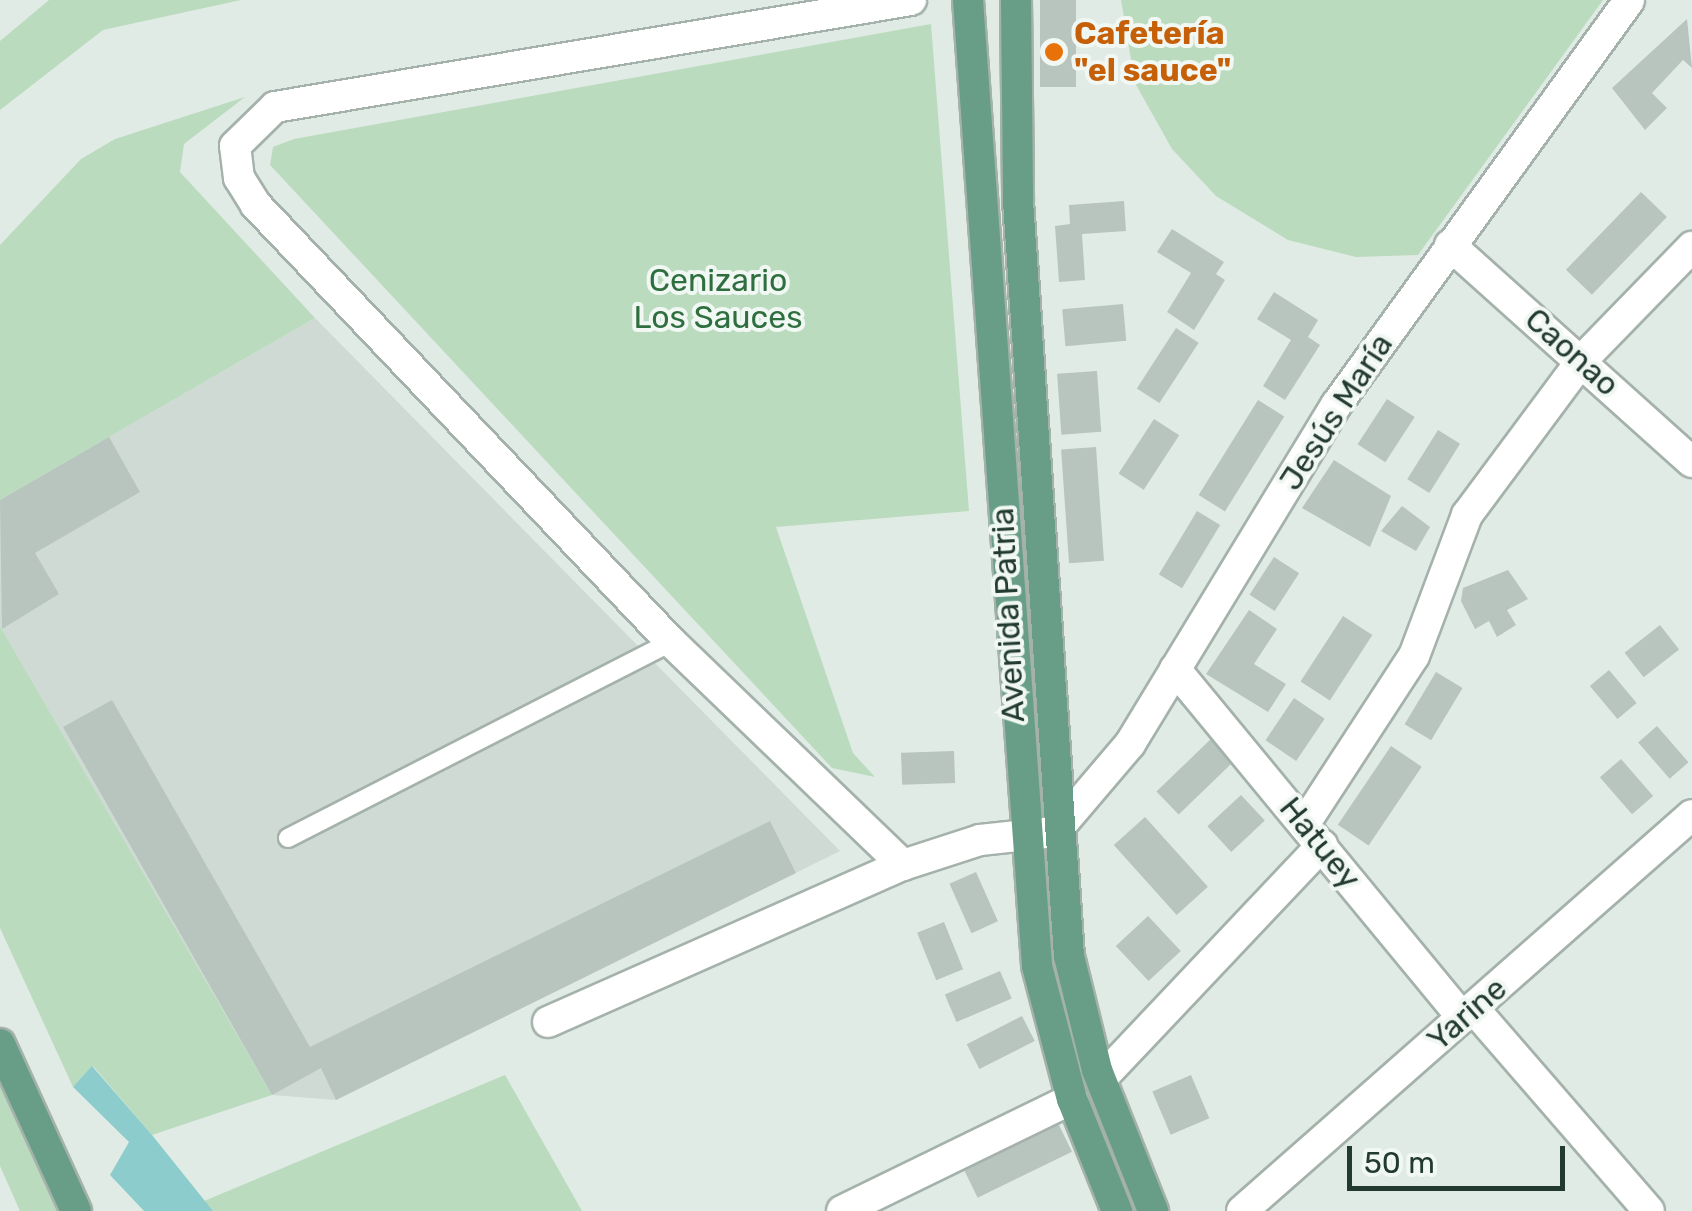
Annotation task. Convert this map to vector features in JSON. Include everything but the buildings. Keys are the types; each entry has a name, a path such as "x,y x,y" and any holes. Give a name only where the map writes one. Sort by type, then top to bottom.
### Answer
{"main road":[{"name":"Avenida Patria","path":"968,0 1021,833 1037,966 1072,1099 1117,1211"},
{"name":"Avenida Patria","path":"1016,0 1018,200 1055,832 1068,956 1101,1079 1153,1211"},
{"path":"0,1044 76,1211"}],"street":[{"path":"903,865 670,642 256,205 238,178 235,146 274,107 912,0"},
{"name":"Jesús María","path":"1055,832 1130,744 1338,404 1629,0"},
{"name":"Caonao","path":"1450,245 1692,462"},
{"path":"1101,1079 1314,834 1414,656 1467,515 1582,360 1692,247"},
{"name":"Hatuey","path":"1176,669 1468,1013 1649,1211"},
{"name":"Yarine","path":"1242,1211 1692,816"},
{"path":"548,1022 903,865 1021,833 1055,832"},
{"path":"842,1211 1072,1099"}],"lane":[{"path":"288,838 670,642"}],"shaded area":[{"path":"315,318 840,851 336,1100 272,1095 0,626 0,500"}],"green space":[{"path":"49,0 241,0 103,30 0,110 0,41"},
{"path":"1121,0 1603,0 1418,255 1356,257 1288,240 1216,196 1172,149 1135,83"},
{"name":"Cenizario Los Sauces","path":"931,24 969,511 776,527 853,753 875,777 832,768 270,165 273,147 294,139"},
{"path":"245,97 184,144 180,172 315,318 0,500 0,245 81,159 115,139"},
{"path":"0,626 272,1095 152,1135 93,1066 73,1087 0,928"},
{"path":"505,1075 582,1211 213,1211 204,1201"},
{"path":"0,1081 58,1211 20,1211 0,1166"}],"water":[{"path":"92,1066 213,1211 144,1211 110,1175 129,1142 73,1087"}],"place":[{"name":"Cafetería \"el sauce\"","path":"1054,52"}]}
